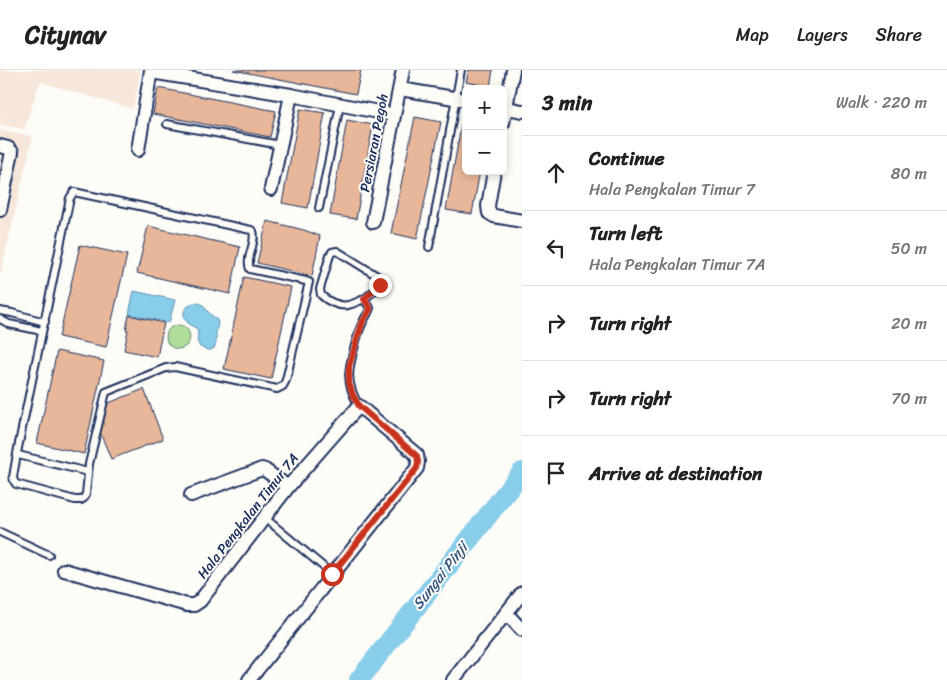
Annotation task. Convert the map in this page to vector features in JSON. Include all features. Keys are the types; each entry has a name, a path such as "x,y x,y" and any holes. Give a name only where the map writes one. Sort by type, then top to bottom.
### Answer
{"street":[{"name":"Persiaran Pegoh","path":"373,222 403,70"},
{"path":"507,98 513,70"},
{"path":"138,150 151,71 291,95 394,116"},
{"path":"400,89 460,99"},
{"path":"271,189 291,95"},
{"path":"507,107 522,111"},
{"path":"0,146 10,149 12,154 0,210"},
{"path":"493,175 488,206 489,213 494,216 522,220"},
{"path":"248,680 417,468 417,456 359,406"},
{"name":"Hala Pengkalan Timur 7A","path":"64,570 187,605 200,601 288,487 359,406"},
{"path":"191,495 262,469 288,487"},
{"path":"454,680 522,593"},
{"path":"506,613 522,630"}],"lane":[{"path":"429,247 460,99 461,70"},
{"path":"319,208 340,105"},
{"path":"167,124 280,145"},
{"path":"74,192 251,230 255,236 248,264 250,269 309,282 283,386 277,389 175,367 166,368 106,392 88,472 86,494 81,500 16,484 13,477 45,322 70,198 74,192"},
{"path":"337,251 379,277 380,285 364,299 347,306 339,305 320,295 320,289 332,252 337,251"},
{"path":"359,406 349,383 349,367 363,321 370,310 364,299"},
{"path":"0,311 45,322"},
{"path":"0,319 9,324 42,331"},
{"path":"18,455 88,472"},
{"path":"265,518 332,574"},
{"path":"0,532 49,555"}],"shaded area":[{"path":"0,70 141,70 133,109 40,82 24,129 0,125"},
{"path":"0,130 33,136 0,276"}],"green space":[{"path":"178,325 187,328 190,337 187,346 178,349 169,346 166,337 169,328"}],"water":[{"path":"134,291 175,300 169,323 129,314"},
{"path":"193,303 203,305 217,320 216,343 211,350 200,347 197,341 197,329 184,318 184,311"}],"building":[{"path":"233,70 361,70 356,94"},
{"path":"469,70 493,70 490,85 466,82"},
{"path":"158,88 276,111 270,137 153,114"},
{"path":"300,109 325,113 308,208 282,203"},
{"path":"415,117 441,122 417,239 391,233"},
{"path":"347,120 373,125 356,219 330,215"},
{"path":"462,121 462,175 479,175 472,214 446,210"},
{"path":"267,221 320,236 312,276 257,263"},
{"path":"148,226 240,247 230,294 137,273"},
{"path":"80,245 127,255 106,347 59,337"},
{"path":"244,277 291,287 271,379 224,369"},
{"path":"129,315 164,323 157,357 124,350"},
{"path":"57,351 104,361 84,454 37,443"},
{"path":"144,389 163,439 111,459 99,430 106,404"}],"waterway":[{"name":"Sungai Pinji","path":"359,680 522,472"}],"route":[{"path":"332,574 417,468 418,462 417,456 359,406 349,383 349,367 358,336 363,321 370,312 370,308 364,299 380,285"}]}
